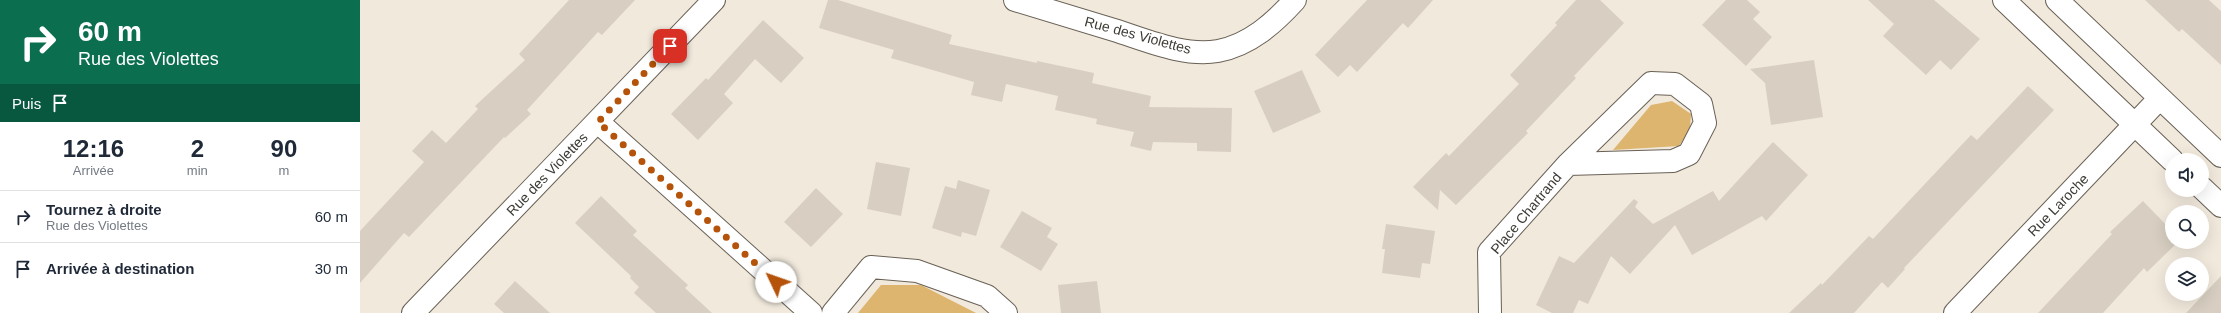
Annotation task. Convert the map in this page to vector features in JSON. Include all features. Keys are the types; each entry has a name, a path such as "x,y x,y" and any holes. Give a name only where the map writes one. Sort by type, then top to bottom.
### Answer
{"street":[{"name":"Rue des Violettes","path":"413,313 714,0"},
{"name":"Rue des Violettes","path":"1015,0 1156,44 1203,52 1216,51 1241,44 1265,29 1295,0"},
{"path":"2004,0 2165,153"},
{"path":"2057,0 2221,156"},
{"name":"Place Chartrand","path":"1490,313 1489,252 1568,164 1651,83 1675,84 1701,104 1705,123 1689,154 1673,162 1568,164"},
{"name":"Rue Laroche","path":"1955,313 2160,98"},
{"path":"598,122 811,313"},
{"path":"2209,195 2221,206"},
{"path":"833,313 871,267 918,271 987,296 1006,313"}],"shaded area":[{"path":"1672,101 1691,114 1690,129 1679,146 1613,150 1651,105"},
{"path":"881,285 921,285 976,313 858,313"}],"building":[{"path":"569,0 635,0 602,35 598,32 527,110 531,114 505,138 504,137 409,237 404,233 360,283 360,231 424,162 412,151 432,130 446,143 478,109 475,106 525,60 519,54"},
{"path":"828,0 838,0 952,35 949,44 1037,63 1037,61 1094,73 1092,83 1151,96 1149,107 1232,108 1231,152 1197,151 1197,143 1153,142 1151,151 1130,146 1134,132 1096,124 1097,119 1055,110 1058,96 1006,84 1002,102 971,95 974,82 891,58 894,50 819,28"},
{"path":"1367,0 1433,0 1408,28 1403,23 1357,72 1350,65 1338,77 1315,55"},
{"path":"1576,0 1600,0 1624,23 1574,76 1576,78 1526,131 1528,133 1456,205 1440,190 1438,210 1413,187 1446,153 1449,156 1519,84 1510,75 1557,25 1555,23"},
{"path":"1726,0 1747,0 1760,12 1753,19 1772,37 1746,66 1702,25"},
{"path":"1868,0 1934,0 1980,39 1951,70 1940,60 1926,75 1883,36 1894,24"},
{"path":"2145,0 2209,0 2221,11 2221,65 2182,29 2179,32"},
{"path":"763,20 804,58 781,83 755,59 724,94 733,103 698,140 671,114 706,78 708,80"},
{"path":"1814,60 1823,117 1771,125 1765,83 1750,69"},
{"path":"1302,70 1321,112 1273,133 1254,91"},
{"path":"2028,86 2054,110 1904,268 1905,269 1888,288 1882,282 1854,313 1789,313 1821,283 1822,285 1869,236 1873,239 1971,135 1977,140"},
{"path":"1773,142 1808,175 1766,221 1762,216 1692,255 1675,225 1630,274 1611,256 1588,304 1579,300 1573,313 1552,313 1536,305 1559,256 1574,263 1634,199 1638,202 1635,207 1653,224 1713,191 1719,201"},
{"path":"876,162 910,168 901,216 867,209"},
{"path":"958,180 990,190 976,236 962,232 961,237 932,228 945,186 956,189"},
{"path":"816,188 843,214 811,247 784,222"},
{"path":"601,196 637,231 633,235 688,285 685,288 712,313 656,313 634,293 639,287 630,278 631,276 575,223"},
{"path":"2143,201 2165,224 2165,249 2171,249 2147,272 2144,268 2103,313 2038,313 2112,234 2110,232"},
{"path":"1022,211 1052,228 1047,237 1058,244 1041,271 1000,247"},
{"path":"1386,224 1435,231 1430,264 1422,263 1420,278 1382,273 1385,249 1382,249"},
{"path":"2221,276 2221,313 2186,313 2197,301 2209,301 2209,289"},
{"path":"515,281 550,313 504,313 494,304"},
{"path":"1097,281 1101,313 1061,313 1058,285"}],"route":[{"path":"670,46 598,122 776,282"}]}
